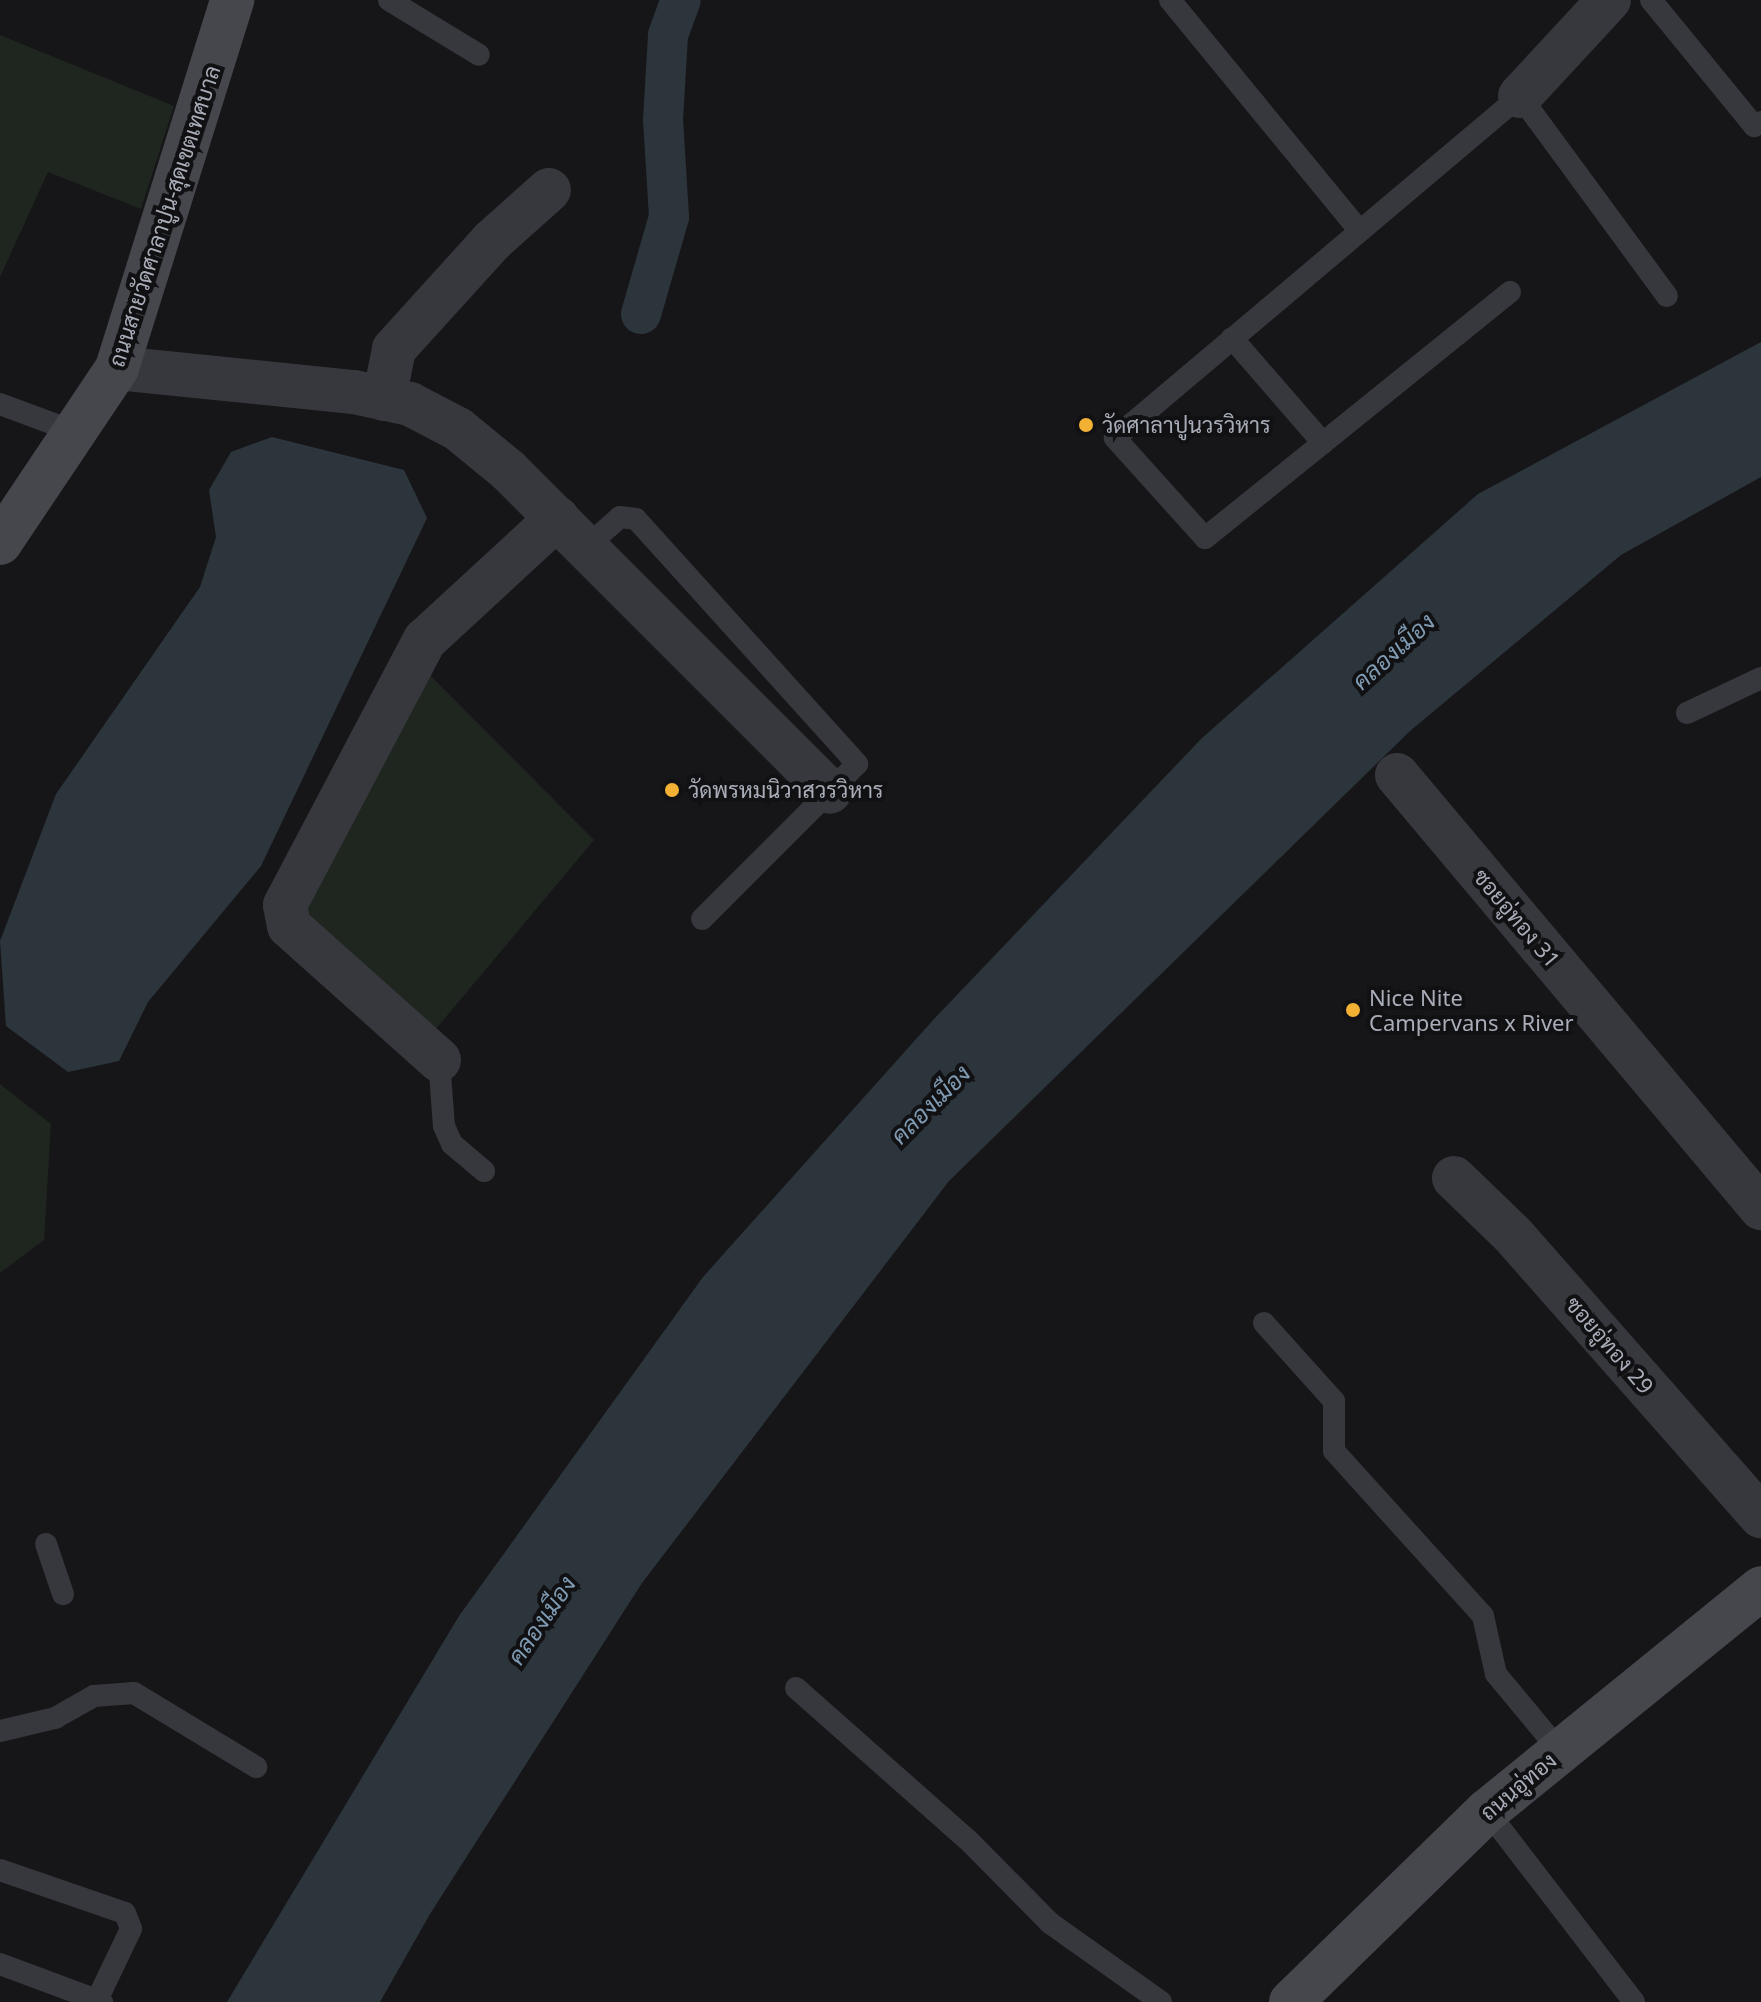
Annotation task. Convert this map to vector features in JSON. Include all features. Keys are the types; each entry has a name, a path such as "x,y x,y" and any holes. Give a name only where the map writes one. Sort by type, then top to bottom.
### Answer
{"main road":[{"name":"ถนนสายวัดศาลาปูน-สุดเขตเทศบาล","path":"0,543 78,433 117,368 232,0"},
{"name":"ถนนอู่ทอง","path":"1291,2002 1487,1811 1761,1588"}],"street":[{"path":"1520,96 1609,0"},
{"path":"384,399 394,349 493,240 549,190"},
{"path":"117,368 384,399 410,404 458,429 571,533 830,792"},
{"path":"439,1060 289,926 285,905 425,640 571,533"},
{"name":"ซอยอู่ทอง 31","path":"1397,775 1761,1208"},
{"name":"ซอยอู่ทอง 29","path":"1454,1178 1513,1235 1761,1516"}],"lane":[{"path":"389,0 479,55"},
{"path":"1170,0 1359,230"},
{"path":"1651,0 1759,129"},
{"path":"1510,292 1205,538 1115,438 1520,96 1667,296"},
{"path":"1232,338 1323,443"},
{"path":"0,404 78,433"},
{"path":"1687,713 1761,678"},
{"path":"702,919 830,792"},
{"path":"439,1060 444,1126 452,1144 484,1171"},
{"path":"1264,1323 1334,1401 1334,1451 1483,1616 1496,1674 1560,1751"},
{"path":"46,1544 63,1594"},
{"path":"796,1688 968,1840 1050,1923 1161,2002"},
{"path":"0,1731 55,1718 94,1696 134,1693 256,1767"},
{"path":"1487,1811 1634,2002"},
{"path":"0,1870 125,1913 131,1929 99,2001 0,1964"}],"shaded area":[{"path":"0,35 174,106 141,209 48,172 0,277"},
{"path":"423,668 594,840 430,1036 304,924 301,904"},
{"path":"0,1084 51,1124 44,1240 0,1273"}],"water":[{"name":"คลองเมือง","path":"1761,342 1761,477 1621,555 1410,731 949,1181 642,1583 430,1914 380,2002 227,2002 459,1616 703,1277 934,1019 1202,738 1478,494"},
{"path":"272,437 404,470 427,518 261,866 148,1002 119,1061 68,1072 6,1026 0,941 56,794 200,587 216,537 209,490 231,452"}],"waterway":[{"path":"641,314 669,217 663,120 668,35 681,0"}],"place":[{"name":"วัดศาลาปูนวรวิหาร","path":"1086,425"},
{"name":"วัดพรหมนิวาสวรวิหาร","path":"672,790"},
{"name":"Nice Nite Campervans x River","path":"1353,1010"}]}
